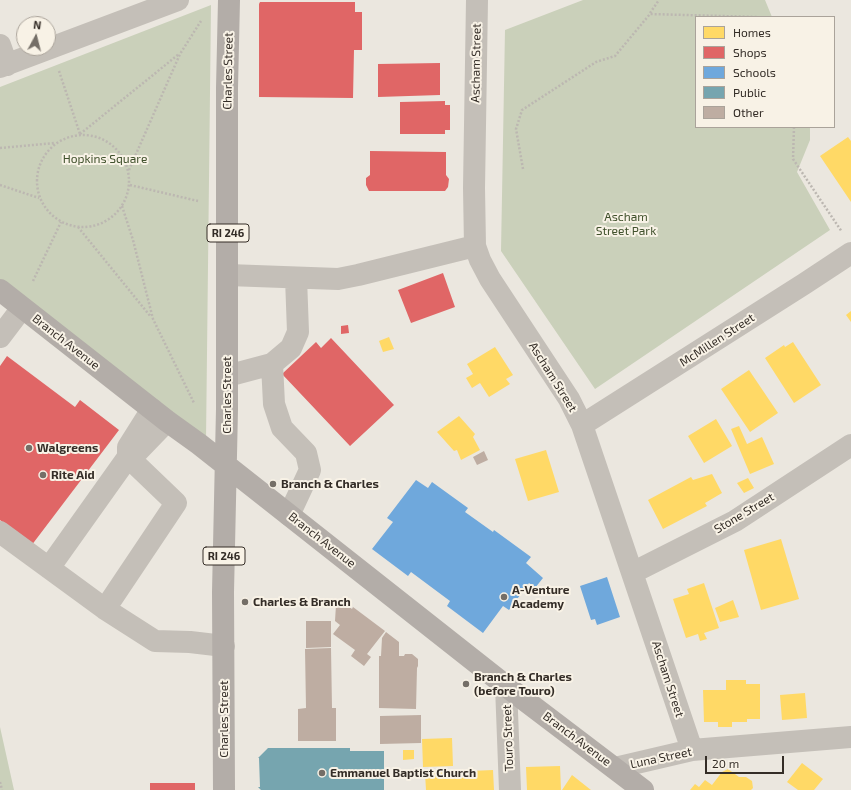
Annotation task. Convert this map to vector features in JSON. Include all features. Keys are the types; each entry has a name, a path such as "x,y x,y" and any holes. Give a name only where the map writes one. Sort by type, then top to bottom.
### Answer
{"main road":[{"name":"Charles Street","path":"224,790 223,592 227,376 227,88 229,0"},
{"name":"Branch Avenue","path":"0,290 506,686 643,790"}],"street":[{"path":"0,45 4,66 178,0"},
{"name":"Ascham Street","path":"477,0 474,188 475,246 480,260 490,279 569,400 582,425 692,750"},
{"name":"McMillen Street","path":"582,425 784,297 849,245"},
{"path":"228,275 338,279 475,246"},
{"path":"227,376 272,364 291,348 298,332 296,278"},
{"path":"0,337 22,308"},
{"path":"272,364 274,404 282,428 306,453 310,470 289,515"},
{"path":"49,568 128,457 138,451 159,415"},
{"name":"Stone Street","path":"632,572 735,521 851,445"},
{"path":"105,609 176,503 128,457"},
{"path":"0,532 105,609 155,641 190,642 224,646"},
{"name":"Touro Street","path":"506,686 510,790"},
{"name":"Luna Street","path":"615,768 692,750 851,737"}],"path":[{"path":"523,169 516,129 522,110 596,62 615,56 650,14 659,0"},
{"path":"650,14 721,16"},
{"path":"129,171 180,54 201,21"},
{"path":"80,134 180,54"},
{"path":"58,71 80,134"},
{"path":"794,128 793,159 849,245"},
{"path":"0,148 55,143 67,137 80,134 101,138 119,151 129,171 130,185 122,206 103,222 78,227 61,222 48,212 39,198 38,168 55,143"},
{"path":"0,185 39,198"},
{"path":"130,185 198,201"},
{"path":"122,206 133,240 153,319 194,403"},
{"path":"33,282 61,222"},
{"path":"78,227 153,319"},
{"path":"0,782 2,790"}],"green space":[{"name":"Ascham Street Park","path":"583,0 765,0 772,16 695,16 695,128 810,128 810,140 797,172 830,230 595,389 501,251 505,30"},
{"name":"Hopkins Square","path":"211,5 206,440 0,279 0,87"},
{"path":"0,727 14,790 0,790"}],"building: Homes":[{"path":"848,137 851,141 851,202 820,156"},
{"path":"851,311 851,322 846,315"},
{"path":"389,337 394,349 383,352 379,341"},
{"path":"793,342 821,385 794,403 765,358 784,345 785,347"},
{"path":"495,347 513,375 506,379 510,384 489,397 480,383 472,388 466,378 473,374 467,364"},
{"path":"749,370 778,413 750,432 721,389"},
{"path":"459,416 475,434 473,437 480,450 461,460 457,450 454,451 437,432"},
{"path":"716,419 732,446 704,463 688,436"},
{"path":"739,426 747,444 762,437 774,464 750,474 731,429"},
{"path":"546,450 559,492 528,501 515,459"},
{"path":"712,474 722,493 705,503 707,506 663,529 648,500 691,477 693,480"},
{"path":"748,478 754,488 744,493 737,483"},
{"path":"781,539 799,599 761,610 744,550"},
{"path":"704,583 719,628 704,633 707,639 700,641 698,634 686,638 673,599 689,594 687,589"},
{"path":"733,600 739,617 720,622 715,608"},
{"path":"726,680 746,680 746,684 760,684 760,719 747,719 747,722 732,722 732,727 718,727 718,722 704,722 703,690 726,690"},
{"path":"805,693 807,718 782,720 780,695"},
{"path":"452,738 453,766 423,767 422,739"},
{"path":"403,750 414,750 414,759 403,760"},
{"path":"802,763 823,779 814,790 798,790 787,782"},
{"path":"560,766 561,790 527,790 526,767"},
{"path":"728,769 739,777 746,777 752,781 753,788 751,790 690,790 695,784 699,787 705,780 712,785 722,772"},
{"path":"493,770 494,790 426,790 425,773"},
{"path":"572,775 591,790 562,790"}],"building: Shops":[{"path":"260,2 355,2 355,12 362,12 362,50 354,50 353,98 259,97"},
{"path":"440,63 440,95 378,97 378,64"},
{"path":"445,101 445,105 450,105 450,130 445,130 445,134 400,134 400,102"},
{"path":"370,151 446,152 446,175 449,179 448,187 445,191 369,191 366,185 366,178 370,175"},
{"path":"443,273 455,307 411,323 398,290"},
{"path":"348,325 349,333 341,334 341,326"},
{"path":"331,338 394,405 350,446 282,374 316,342 321,348"},
{"name":"Rite Aid","path":"7,356 75,407 80,400 119,430 28,550 0,520 0,366"},
{"path":"150,783 195,783 195,790 150,790"}],"building: Schools":[{"path":"416,480 428,488 432,482 468,508 465,512 493,532 494,530 531,557 526,563 543,578 535,588 529,583 509,610 503,606 483,633 447,606 450,601 411,572 408,576 372,549 393,522 387,518"},
{"path":"607,577 620,617 597,625 595,619 591,620 580,586"}],"building: Public":[{"name":"Emmanuel Baptist Church","path":"268,748 350,748 350,751 384,751 384,790 261,790 258,787 260,787 258,758"}],"building: Other":[{"path":"484,451 488,460 477,465 473,457"},
{"path":"340,599 385,631 367,654 371,657 364,666 351,656 355,650 333,634 340,625 335,621 336,605"},
{"path":"306,621 331,621 331,647 306,648"},
{"path":"386,632 399,642 399,656 412,654 418,659 416,709 379,708 379,656 381,656 382,638"},
{"path":"331,648 332,708 336,708 336,741 298,741 298,709 306,708 305,649"},
{"path":"421,715 421,743 380,744 380,716"}],"place":[{"name":"Walgreens","path":"29,448"},
{"name":"Rite Aid","path":"43,475"},
{"name":"Branch & Charles","path":"273,484"},
{"name":"A-Venture Academy","path":"504,597"},
{"name":"Charles & Branch","path":"245,602"},
{"name":"Branch & Charles (before Touro)","path":"466,684"},
{"name":"Emmanuel Baptist Church","path":"322,773"}]}
